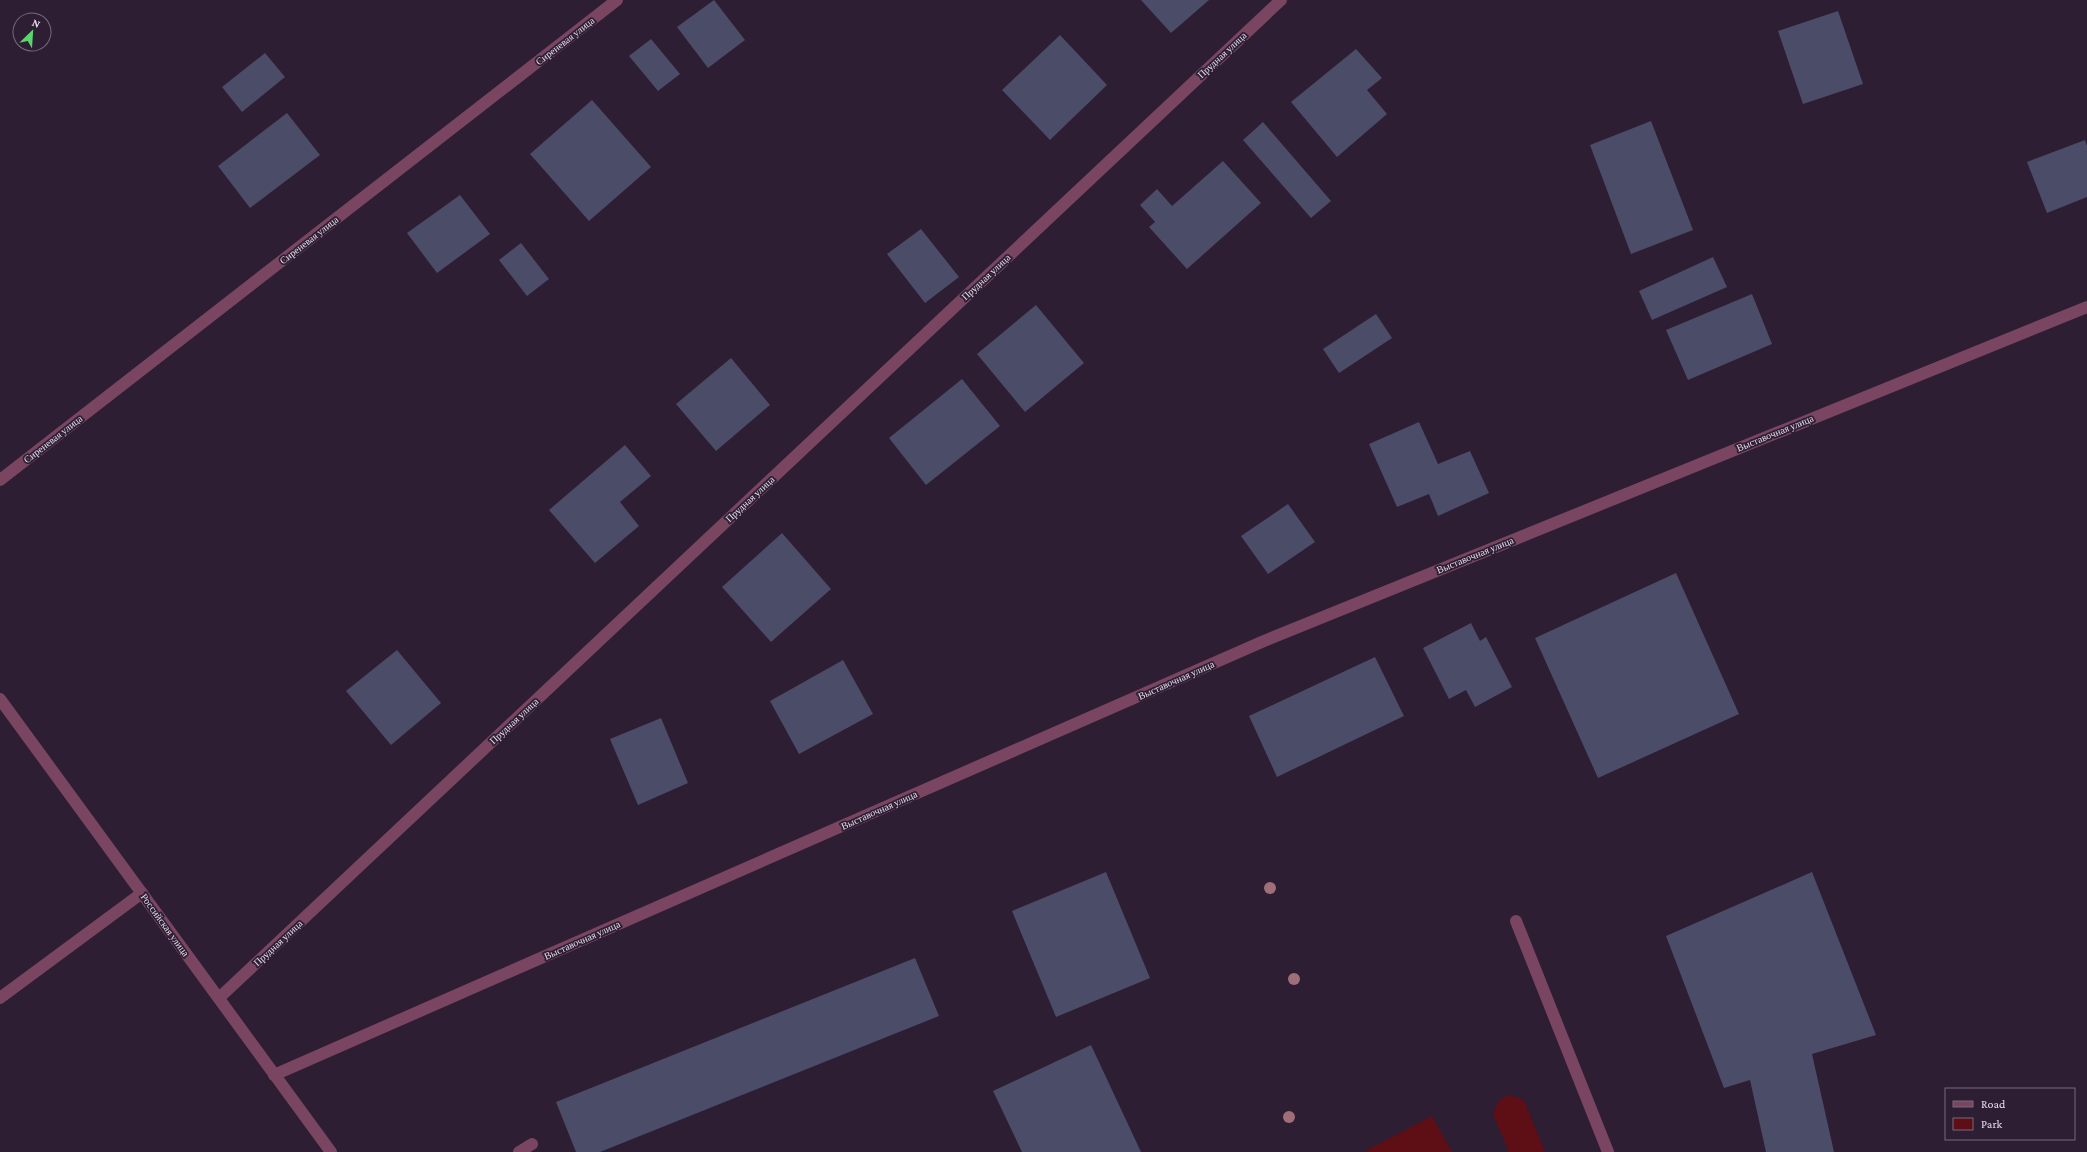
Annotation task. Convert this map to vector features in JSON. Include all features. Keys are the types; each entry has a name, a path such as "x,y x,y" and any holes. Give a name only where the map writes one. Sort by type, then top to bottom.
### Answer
{"street":[{"name":"Сиреневая улица","path":"0,480 617,0"},
{"name":"Прудная улица","path":"219,998 1281,0"},
{"name":"Выставочная улица","path":"274,1075 1264,641 2087,307"},
{"name":"Российская улица","path":"0,699 330,1152"},
{"path":"0,998 142,893"},
{"path":"1516,921 1608,1152"},
{"path":"519,1152 532,1144"}],"green space":[{"path":"1509,1095 1524,1100 1545,1152 1509,1152 1493,1114 1498,1101"},
{"path":"1432,1116 1452,1152 1363,1152"}],"building":[{"path":"714,0 745,40 708,68 677,27"},
{"path":"1141,0 1209,0 1171,33"},
{"path":"1838,11 1863,84 1803,104 1778,31"},
{"path":"1060,35 1107,85 1050,140 1002,90"},
{"path":"651,39 680,74 658,91 629,56"},
{"path":"1356,49 1382,78 1367,90 1387,114 1337,157 1291,102"},
{"path":"265,53 285,77 242,112 222,87"},
{"path":"592,100 651,167 589,221 530,154"},
{"path":"287,113 320,155 250,208 218,166"},
{"path":"1651,121 1693,230 1631,254 1590,145"},
{"path":"1263,122 1331,201 1311,218 1243,140"},
{"path":"2085,140 2087,146 2087,197 2047,213 2027,162"},
{"path":"1223,161 1261,203 1187,269 1149,227 1155,222 1140,205 1157,189 1172,206"},
{"path":"460,195 490,234 437,273 407,233"},
{"path":"921,229 959,277 925,303 887,254"},
{"path":"521,243 549,279 527,296 499,260"},
{"path":"1713,257 1727,287 1652,320 1639,291"},
{"path":"1752,294 1772,344 1688,380 1666,330"},
{"path":"1036,305 1084,363 1025,412 977,354"},
{"path":"1376,314 1392,338 1339,373 1323,349"},
{"path":"731,358 770,405 716,451 676,404"},
{"path":"962,379 1000,426 926,485 889,438"},
{"path":"1419,422 1438,464 1470,451 1489,493 1438,516 1429,494 1397,507 1369,444"},
{"path":"625,445 651,476 620,502 639,526 595,563 549,510"},
{"path":"1288,504 1315,542 1268,574 1241,536"},
{"path":"782,533 831,589 771,642 722,587"},
{"path":"1676,573 1739,714 1598,778 1535,638"},
{"path":"1471,623 1480,641 1486,637 1512,687 1475,707 1466,690 1449,699 1423,648"},
{"path":"397,650 441,703 391,745 346,691"},
{"path":"1375,657 1404,716 1277,777 1249,716"},
{"path":"843,660 873,714 799,754 770,701"},
{"path":"661,718 688,783 638,805 610,739"},
{"path":"1106,872 1150,978 1056,1017 1012,911"},
{"path":"1812,872 1876,1035 1812,1054 1834,1152 1766,1152 1750,1080 1724,1088 1666,936"},
{"path":"915,958 939,1016 600,1152 576,1152 556,1102"},
{"path":"1091,1045 1141,1152 1022,1152 993,1091"}]}
